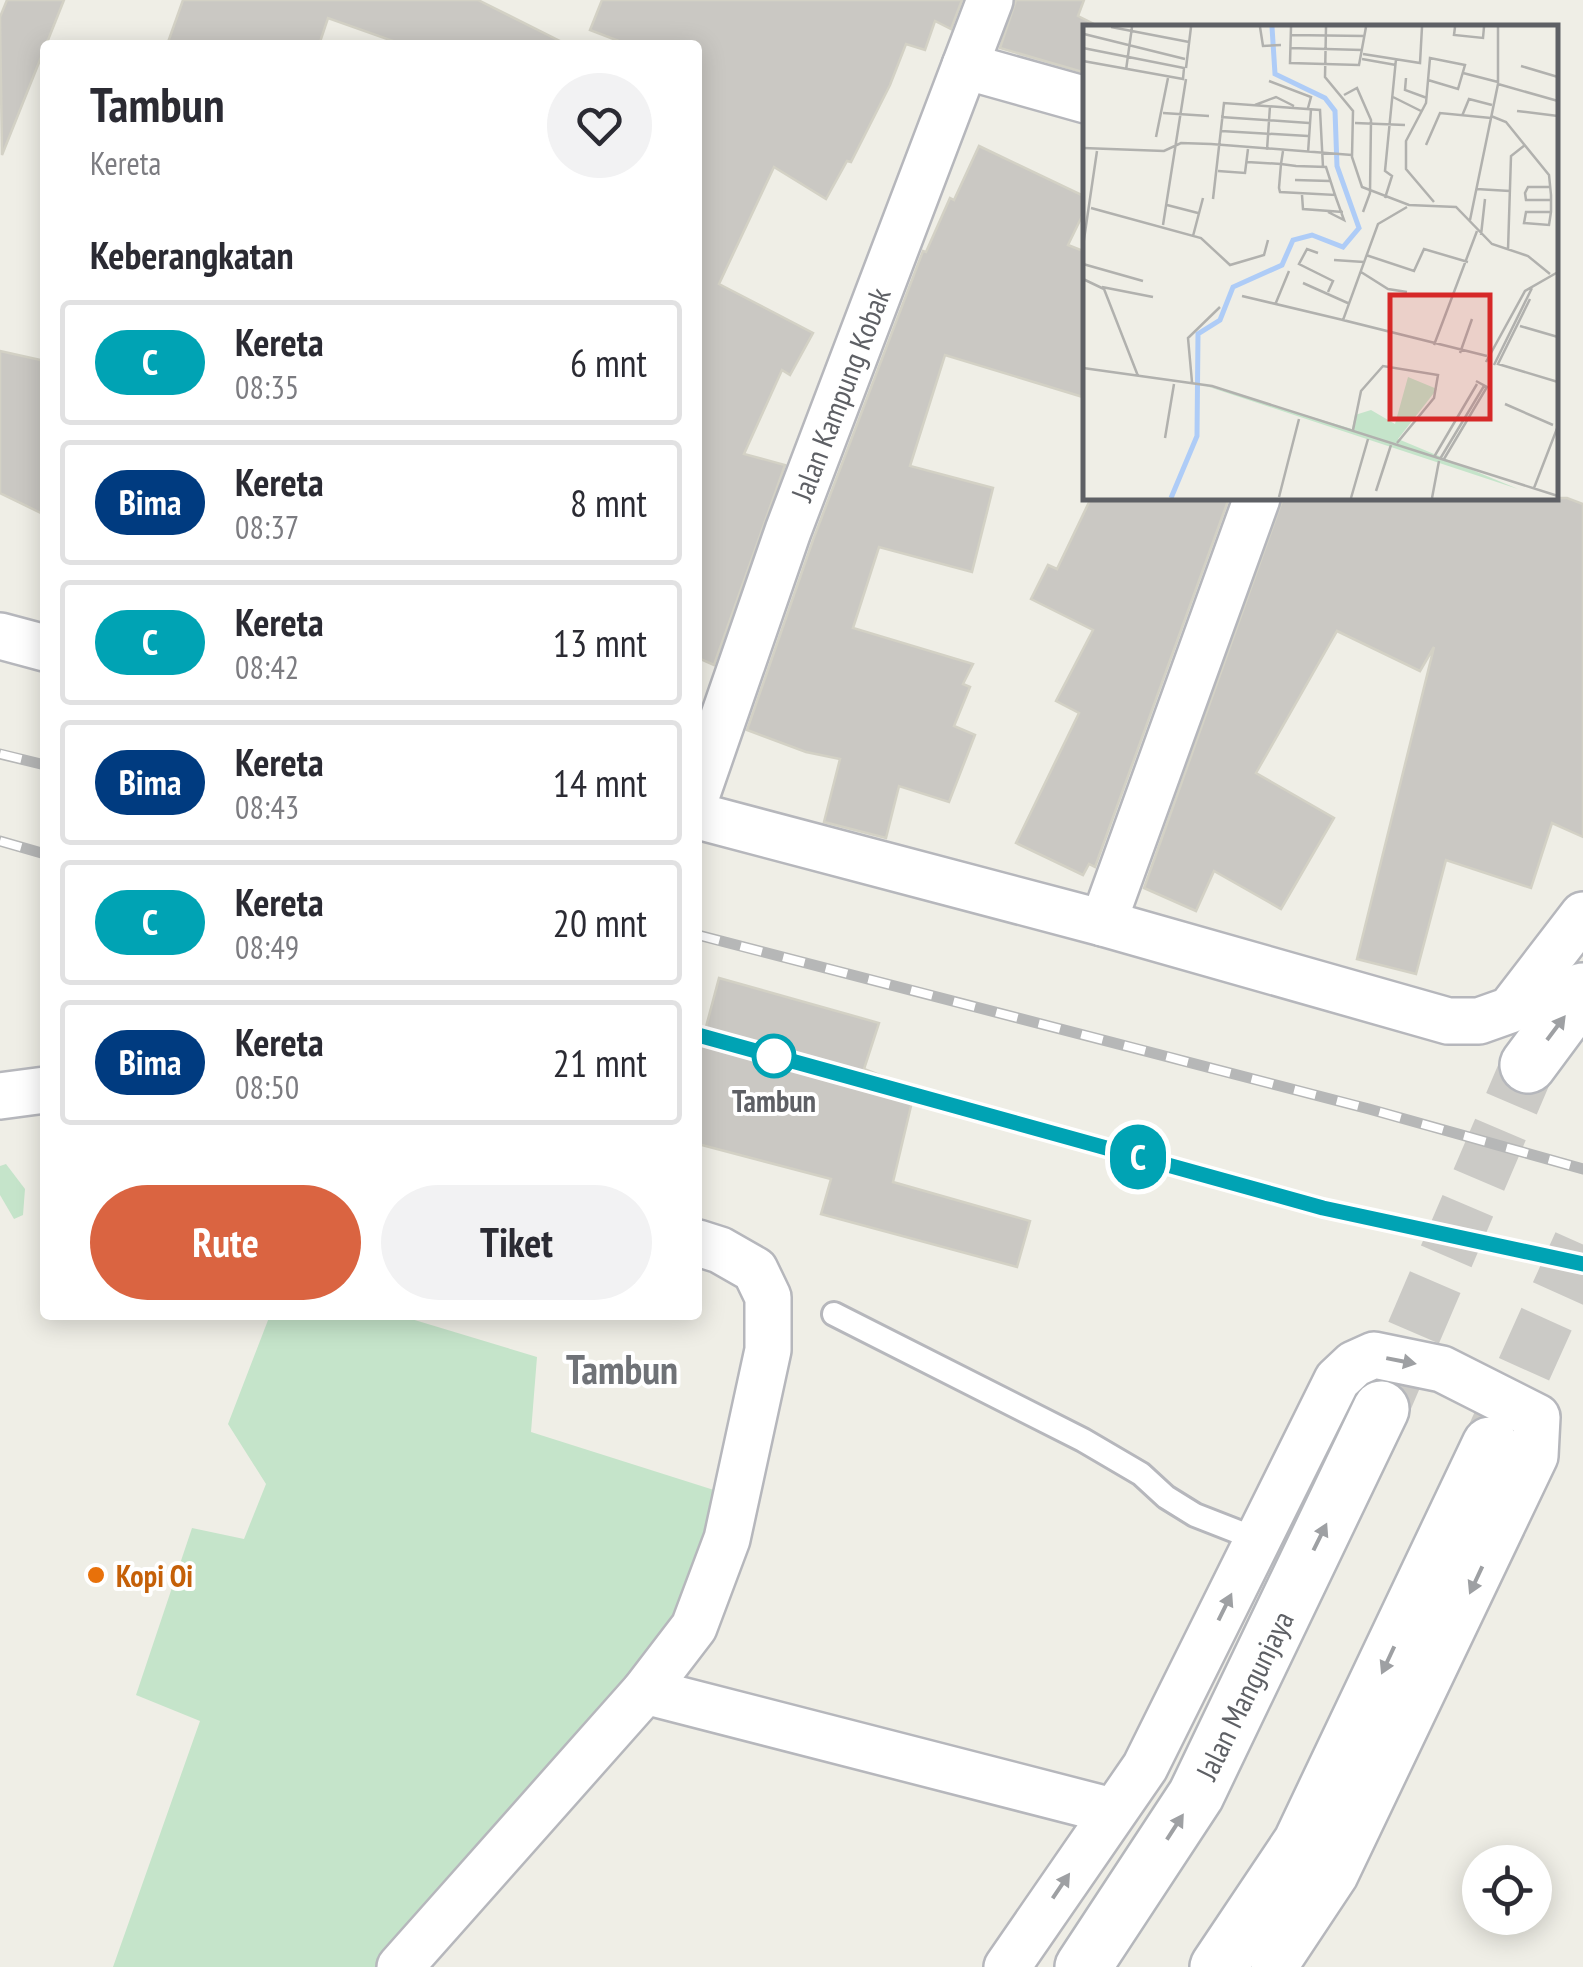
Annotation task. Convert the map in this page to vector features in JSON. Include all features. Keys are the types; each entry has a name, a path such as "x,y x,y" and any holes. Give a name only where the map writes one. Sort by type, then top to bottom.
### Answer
{"main road":[{"path":"1528,1065 1583,991"},
{"name":"Jalan Mangunjaya","path":"1083,1967 1196,1795 1381,1410"},
{"path":"1218,1967 1301,1843 1490,1445"}],"street":[{"name":"Jalan Kampung Kobak","path":"702,779 788,531 990,0"},
{"path":"965,66 1083,99"},
{"path":"1103,922 1256,500"},
{"path":"0,636 40,647"},
{"path":"702,817 1103,922 1448,1021 1479,1021 1510,1010 1583,915"},
{"path":"0,1096 40,1091"},
{"path":"400,1967 645,1691 694,1627 727,1539 768,1350 768,1297 754,1270 702,1244"},
{"path":"1007,1967 1145,1767 1337,1380 1354,1364 1374,1355 1442,1369 1537,1417 1535,1456 1335,1875 1274,1967"},
{"path":"645,1691 1112,1812"}],"lane":[{"path":"834,1314 1083,1440 1141,1474 1166,1497 1195,1514 1258,1540"}],"green space":[{"path":"6,1164 25,1189 23,1215 14,1219 0,1195 0,1166"},
{"path":"268,1320 415,1320 537,1357 531,1432 736,1497 694,1627 397,1967 113,1967 200,1721 136,1695 192,1528 244,1539 266,1484 228,1424"}],"building":[{"path":"7,0 64,0 48,40 40,40 40,60 2,155 0,17"},
{"path":"183,0 478,0 558,40 390,40 328,18 321,40 169,40"},
{"path":"602,0 962,0 951,29 935,21 925,50 906,44 851,162 847,161 826,199 774,167 719,284 813,333 790,375 782,370 744,454 785,465 714,665 702,660 702,40 616,40 590,30"},
{"path":"1016,0 1084,0 1078,16 1094,24 1083,25 1083,72 1000,48"},
{"path":"979,146 1083,196 1083,214 1068,245 1083,251 1083,397 945,355 910,466 993,488 972,572 879,547 853,628 973,664 963,684 970,687 954,726 975,735 949,802 899,786 886,838 824,822 840,759 806,752 747,730 813,540 923,251 926,252 950,198 954,200"},
{"path":"0,351 40,360 40,513 0,493"},
{"path":"1567,498 1583,504 1583,837 1552,823 1531,888 1446,860 1416,974 1357,959 1434,647 1420,671 1337,631 1256,773 1334,818 1281,909 1214,871 1196,911 1144,888 1282,500"},
{"path":"1090,500 1228,500 1095,867 1089,864 1083,875 1016,843 1079,713 1056,701 1093,630 1031,599 1048,565 1057,569"},
{"path":"719,978 879,1023 864,1069 915,1089 893,1182 1030,1221 1017,1267 821,1214 831,1179 702,1145 702,1042"}],"tunnel":[{"path":"1381,1409 1528,1065"},
{"path":"1490,1445 1583,1238"}],"railway":[{"path":"0,754 40,764"},
{"path":"0,841 40,853"},
{"path":"702,936 1369,1109 1583,1169"},
{"path":"702,1036 1323,1208 1583,1264"}],"train":[{"name":"C","path":"702,1036 1323,1208 1583,1264"}],"place":[{"name":"Tambun","path":"774,1056"},
{"name":"Kopi Oi","path":"96,1575"}],"district":[{"name":"Tambun","path":"622,1369"}]}
